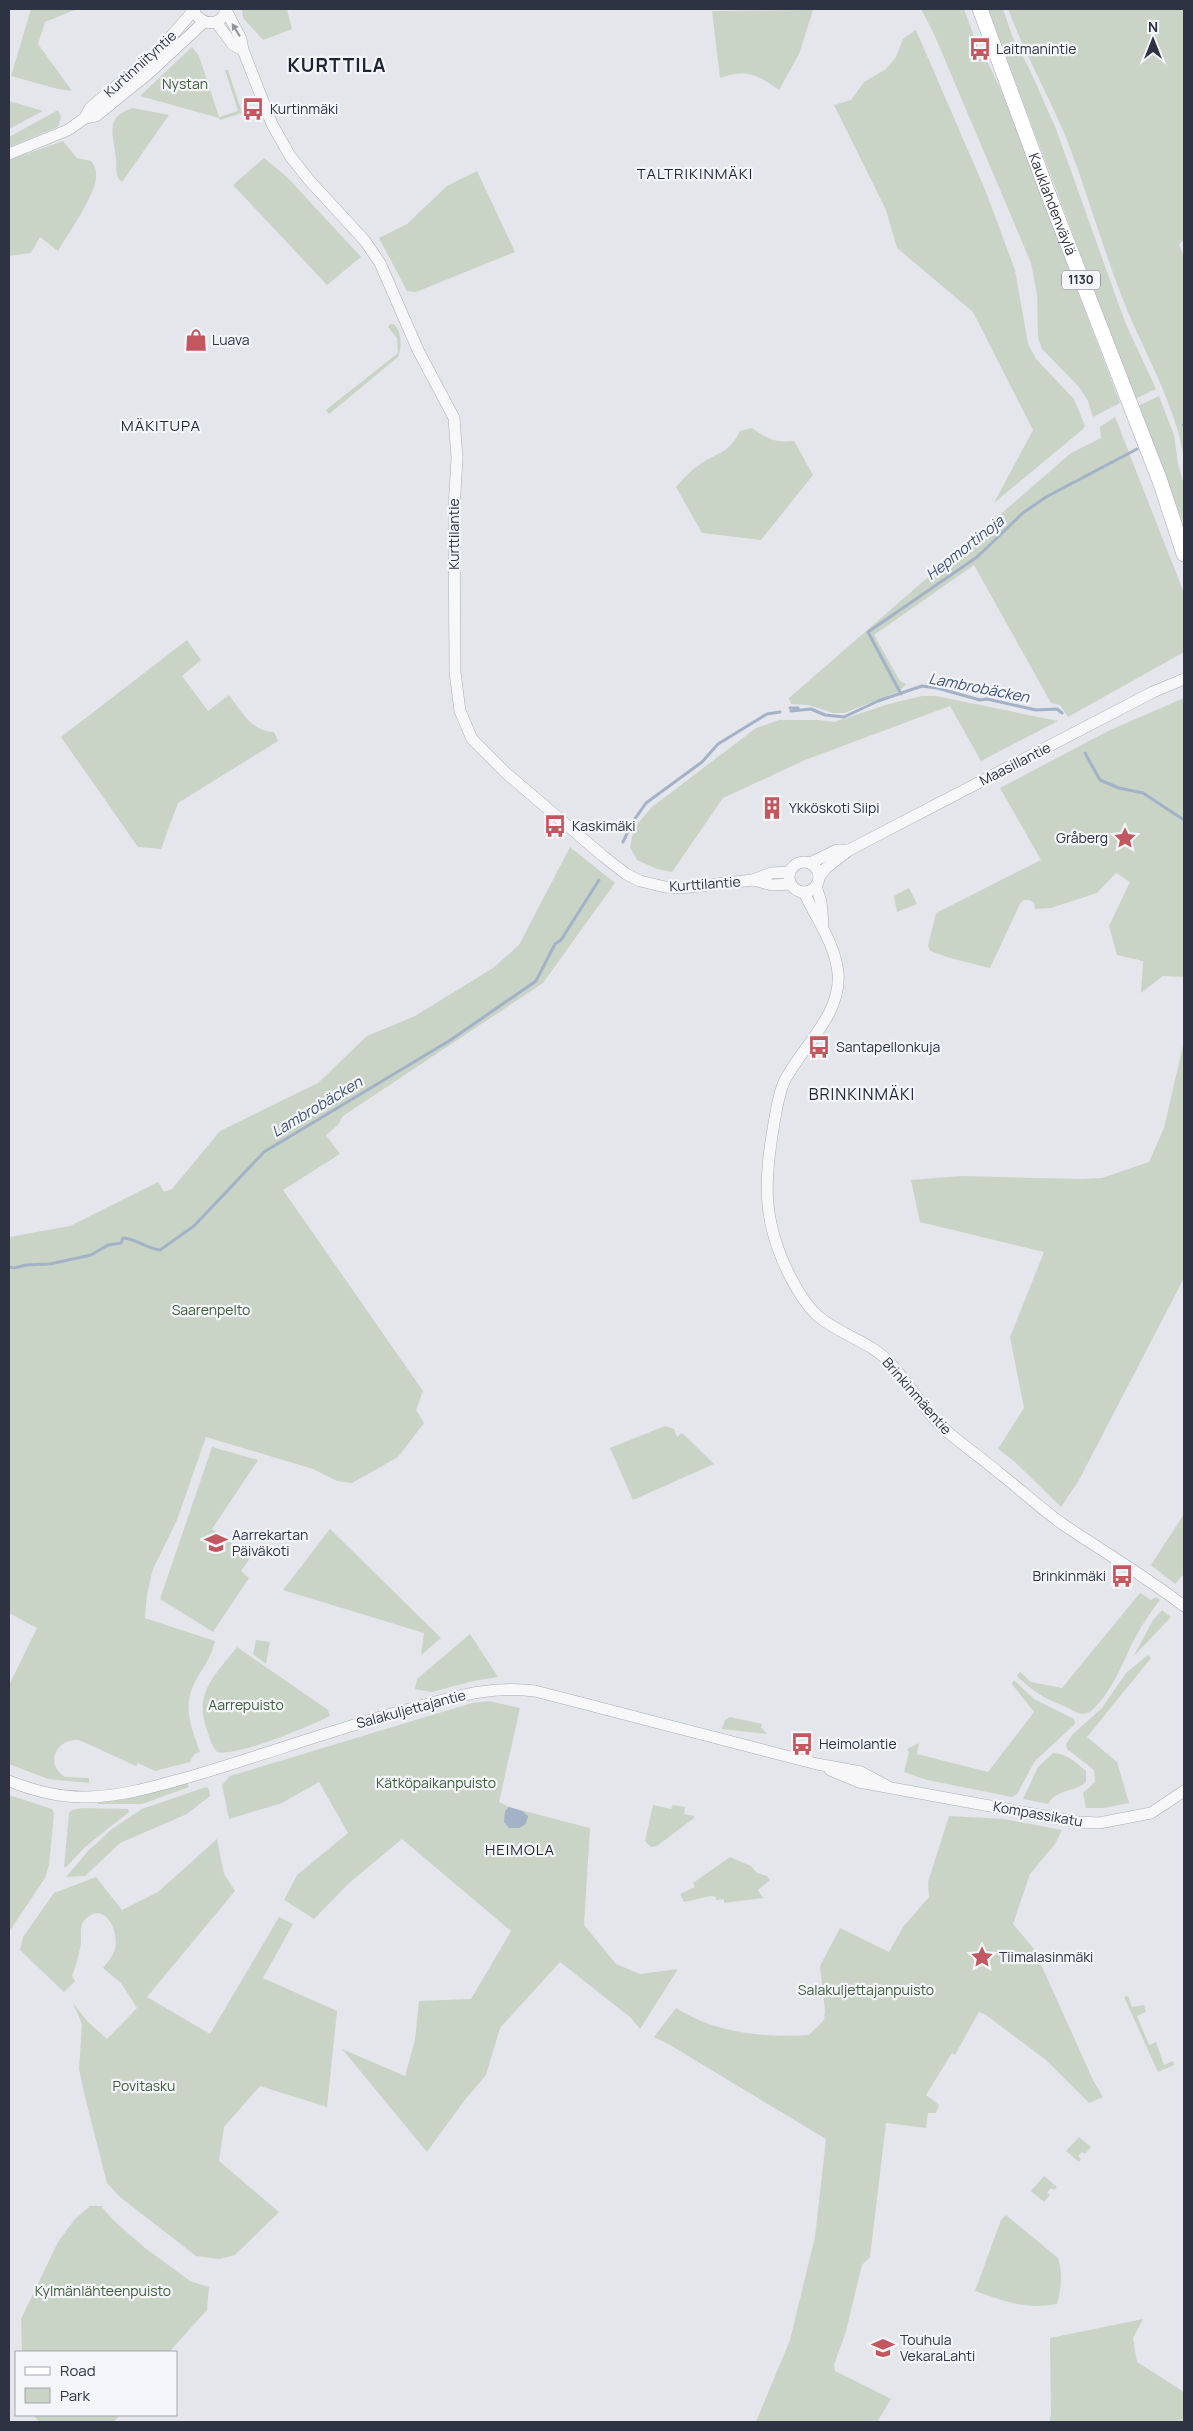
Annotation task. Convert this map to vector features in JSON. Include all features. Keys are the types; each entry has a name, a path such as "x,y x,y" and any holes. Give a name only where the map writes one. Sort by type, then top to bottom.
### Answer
{"main road":[{"name":"Kauklahdenväylä","path":"980,9 1046,188 1160,481 1184,554"},
{"name":"Kauklahdenväylä","path":"1160,481 1184,534"}],"street":[{"name":"Kurttilantie","path":"195,9 196,15 210,22 233,44 243,50"},
{"name":"Kurtinniityntie","path":"85,118 90,108 159,50 195,9"},
{"name":"Kurttilantie","path":"226,9 241,39 243,50 272,124 290,156 309,180 365,241 380,262 418,350 454,418 457,458 454,509 455,672 460,710 472,739 517,782 603,856 634,878 653,885 673,887 754,880 771,873 789,872"},
{"name":"Kurtinniityntie","path":"9,154 68,130 85,118 96,116 210,22 223,18 226,9"},
{"name":"Maasillantie","path":"818,882 826,868 834,864 849,850 1183,678"},
{"name":"Maasillantie","path":"810,863 837,850 849,850"},
{"path":"797,862 810,863 815,866 818,882 804,892 796,890 790,884 789,872 797,862"},
{"name":"Kurttilantie","path":"754,880 772,885 790,884"},
{"name":"Brinkinmäentie","path":"818,882 824,926"},
{"name":"Brinkinmäentie","path":"804,892 824,926 836,961 838,986 829,1013 781,1088 771,1140 766,1189 772,1232 776,1248 795,1286 809,1307 819,1317 890,1362 926,1410 955,1438 1062,1524 1142,1574 1184,1606"},
{"name":"Salakuljettajantie","path":"9,1780 39,1791 61,1796 88,1797 114,1795 217,1769 384,1714 475,1691 499,1689 535,1691 817,1764 859,1782 887,1786"},
{"name":"Kompassikatu","path":"887,1786 1077,1822 1118,1821 1150,1813 1184,1791"}],"green space":[{"path":"31,9 77,9 45,22 38,44 72,91 11,76"},
{"path":"242,9 287,9 292,29 263,40 243,18"},
{"path":"921,9 964,9 980,53 983,53 1002,92 1120,403 1093,417 1088,401 1079,387 1042,349 1038,338 1037,295 1031,263 934,34"},
{"path":"988,9 1003,9 1013,38 1030,70 1056,129 1125,322 1156,389 1135,399"},
{"path":"1008,9 1184,9 1184,240 1179,244 1184,257 1184,459 1180,438 1166,397 1122,297 1067,140"},
{"path":"813,10 799,54 779,90 764,80 751,75 738,74 720,78 712,11"},
{"path":"916,30 986,192 1015,270 1028,344 1036,359 1074,399 1085,426 994,503 1033,430 973,312 897,248 886,210 834,105 851,100 864,82 886,69 896,57 903,39"},
{"name":"Nystan","path":"192,47 199,56 219,117 238,111 225,70 228,70 242,113 220,120 219,118 140,96"},
{"path":"9,101 43,111 9,129"},
{"path":"133,108 169,115 122,182 116,172 112,129 117,117"},
{"path":"58,110 61,117 58,127 9,147 9,137"},
{"path":"63,141 77,158 91,161 95,168 96,180 88,201 58,251 40,237 31,253 9,256 9,160"},
{"path":"264,158 287,177 361,257 327,285 233,185"},
{"path":"477,171 515,252 416,292 407,291 379,238 407,224 447,186"},
{"path":"390,324 394,324 397,327 400,335 401,344 398,357 329,414 326,410 398,353 397,338 388,327"},
{"path":"1159,396 1174,435 1178,464 1184,485 1184,525 1138,406"},
{"path":"1115,417 1184,593 1184,652 1068,717 1060,705 1051,703 974,565 874,635 900,681 906,684 900,691 844,713 833,713 809,705 791,704 789,698 1071,453 1101,438 1100,427"},
{"path":"752,428 771,439 794,441 813,475 761,540 702,533 676,487 696,467 727,448 736,439 740,431"},
{"path":"187,640 201,660 182,676 208,711 229,695 253,725 266,731 274,732 278,741 178,803 161,849 138,847 61,737"},
{"path":"922,696 936,696 1058,721 981,761 950,706 805,760 723,798 672,872 657,869 637,860 630,847 634,828 652,807 756,728 779,720 834,722 889,704"},
{"path":"1184,698 1184,977 1163,976 1141,993 1143,961 1117,955 1109,926 1130,882 1116,873 1097,893 1051,908 1035,909 1034,903 1030,900 1024,900 1020,904 990,968 930,951 928,946 936,913 1041,860 1000,788 1110,730"},
{"name":"Saarenpelto","path":"570,847 615,883 543,983 343,1116 338,1125 326,1135 340,1154 283,1190 423,1391 416,1410 424,1423 398,1457 352,1483 337,1481 313,1469 206,1437 177,1520 153,1569 147,1594 145,1618 215,1641 209,1658 190,1694 190,1721 200,1752 194,1754 190,1762 155,1771 138,1763 136,1766 79,1740 71,1740 64,1743 59,1747 54,1759 59,1772 65,1777 89,1778 89,1783 48,1779 9,1764 9,1685 37,1628 9,1613 9,1237 70,1226 158,1182 164,1192 172,1189 220,1131 318,1083 367,1036 415,1016 493,968 519,945"},
{"path":"909,888 917,904 897,912 894,896"},
{"path":"1184,1041 1184,1278 1079,1480 1061,1507 1015,1462 998,1449 1024,1408 1010,1337 1044,1252 920,1222 911,1180 961,1176 1102,1178 1149,1162 1164,1128"},
{"path":"665,1426 674,1429 677,1437 682,1433 714,1464 633,1500 610,1448"},
{"path":"212,1447 258,1460 212,1529 251,1557 241,1571 249,1578 213,1632 160,1599"},
{"path":"1184,1514 1184,1574 1175,1584 1151,1565"},
{"path":"330,1529 441,1638 421,1655 424,1633 283,1590"},
{"path":"1140,1593 1151,1600 1156,1597 1160,1600 1139,1631 1111,1686 1090,1712 1083,1714 1051,1700 1033,1690 1017,1676 1020,1672 1031,1682 1062,1688"},
{"path":"1162,1610 1171,1617 1133,1657 1153,1620"},
{"path":"470,1634 498,1677 473,1681 432,1692 415,1689 417,1679"},
{"path":"256,1640 270,1642 266,1664 253,1654"},
{"name":"Aarrepuisto","path":"237,1647 328,1710 330,1716 291,1733 256,1745 240,1750 217,1752 206,1727 203,1703 209,1684"},
{"path":"1148,1655 1151,1658 1087,1737 1117,1762 1129,1803 1104,1808 1086,1808 1083,1793 1095,1782 1094,1770 1067,1749 1066,1744 1073,1734 1102,1708 1126,1673"},
{"path":"1014,1680 1034,1699 1074,1719 1075,1724 1035,1761 1017,1794 1012,1797 927,1780 904,1772 909,1752 907,1749 919,1743 917,1754 988,1772 1034,1712 1012,1684"},
{"name":"Kätköpaikanpuisto","path":"489,1701 520,1708 499,1802 509,1807 590,1828 584,1925 616,1964 640,1974 678,1969 640,2029 630,2017 560,1962 500,2028 486,2075 464,2101 427,2152 342,2049 405,2076 415,2040 419,2001 471,1999 511,1931 402,1839 348,1884 314,1919 284,1900 297,1875 348,1833 319,1782 282,1803 229,1819 222,1785 230,1776 472,1703"},
{"path":"730,1717 762,1724 761,1727 767,1734 722,1729 725,1720"},
{"path":"1053,1753 1067,1757 1083,1768 1086,1771 1086,1782 1077,1788 1056,1795 1048,1804 1023,1799 1038,1767"},
{"path":"187,1782 189,1787 142,1804 98,1804 98,1801"},
{"path":"206,1787 209,1789 210,1796 187,1814 120,1843 85,1876 66,1877 89,1850 112,1829 142,1809"},
{"path":"9,1795 52,1809 54,1813 49,1865 45,1878 9,1932"},
{"path":"653,1805 671,1809 673,1805 685,1807 684,1814 694,1816 694,1818 657,1846 651,1847 645,1841"},
{"path":"82,1808 128,1809 129,1812 85,1847 64,1867 69,1813 72,1810"},
{"name":"Salakuljettajanpuisto","path":"949,1816 1004,1819 1062,1830 1055,1844 1030,1874 1013,1924 1034,1949 1093,2080 1103,2097 1089,2103 1046,2060 986,2015 979,2012 955,2055 952,2053 926,2095 939,2105 936,2113 928,2113 926,2128 886,2123 870,2257 862,2265 846,2331 834,2365 835,2371 891,2399 877,2422 756,2422 790,2340 815,2237 826,2139 654,2037 676,2008 707,2023 740,2032 775,2036 809,2035 824,2020 825,2011 820,1966 840,1928 889,1952 903,1927 929,1897 928,1882"},
{"name":"Povitasku","path":"217,1839 224,1874 235,1891 147,1997 210,2034 279,1917 293,1924 263,1978 337,2011 327,2107 260,2086 224,2127 219,2161 279,2212 235,2255 220,2259 196,2256 120,2197 107,2183 79,2069 82,2024 73,2003 87,2021 107,2039 137,2008 121,1983 103,1968 112,1957 116,1943 114,1930 108,1918 97,1913 84,1920 79,1955 72,1976 75,1981 64,1992 20,1950 23,1937 54,1893 96,1877 122,1910 158,1892"},
{"path":"730,1857 751,1866 757,1873 767,1876 770,1880 758,1890 763,1898 724,1903 724,1899 716,1900 716,1897 711,1896 684,1902 680,1894 695,1887 693,1883"},
{"path":"1128,1996 1132,2007 1144,2005 1146,2012 1137,2016 1149,2045 1156,2042 1164,2065 1173,2061 1174,2065 1158,2072 1124,1997"},
{"path":"1079,2137 1091,2147 1085,2154 1082,2152 1078,2156 1081,2159 1079,2162 1066,2151"},
{"path":"1044,2176 1057,2187 1054,2190 1051,2188 1047,2193 1050,2195 1044,2202 1031,2191"},
{"name":"Kylmänlähteenpuisto","path":"90,2206 101,2206 113,2220 145,2248 190,2281 209,2287 207,2310 170,2351 22,2351 21,2319 58,2242 74,2220"},
{"path":"1006,2215 1058,2258 1061,2281 1057,2304 1045,2306 1025,2305 1005,2301 975,2291 1001,2220"},
{"path":"1143,2319 1133,2338 1137,2362 1184,2392 1184,2422 1049,2422 1051,2415 1050,2338"},
{"path":"34,2416 119,2416 114,2422 40,2422"}],"water":[{"path":"509,1807 522,1811 528,1816 526,1824 519,1828 509,1828 504,1822 505,1811"}],"waterway":[{"name":"Hepmortinoja","path":"901,694 868,632 977,557 1023,513 1046,497 1137,449"},
{"name":"Lambrobäcken","path":"791,711 811,709 825,715 844,717 878,701 922,686 937,688 980,700 987,699 1036,710 1057,709 1062,713"},
{"name":"Lambrobäcken","path":"790,708 798,708"},
{"name":"Lambrobäcken","path":"623,842 632,823 646,803 702,762 718,744 767,714 780,712"},
{"name":"Lambrobäcken","path":"1085,753 1100,780 1119,788 1143,793 1184,820"},
{"name":"Lambrobäcken","path":"9,1267 50,1264 91,1255 108,1245 121,1243 123,1238 160,1250 194,1226 264,1152 449,1041 536,981 555,944 561,940 599,880"}],"place":[{"name":"Laitmanintie","path":"980,49"},
{"name":"Kurtinmäki","path":"253,109"},
{"name":"Luava","path":"196,340"},
{"name":"Ykköskoti Siipi","path":"772,808"},
{"name":"Kaskimäki","path":"555,826"},
{"name":"Gråberg","path":"1125,838"},
{"name":"Santapellonkuja","path":"819,1047"},
{"name":"Aarrekartan Päiväkoti","path":"216,1543"},
{"name":"Brinkinmäki","path":"1122,1576"},
{"name":"Heimolantie","path":"802,1744"},
{"name":"Tiimalasinmäki","path":"982,1957"},
{"name":"Touhula VekaraLahti","path":"883,2348"}],"district":[{"name":"KURTTILA","path":"337,65"},
{"name":"TALTRIKINMÄKI","path":"695,174"},
{"name":"MÄKITUPA","path":"161,426"},
{"name":"BRINKINMÄKI","path":"862,1094"},
{"name":"HEIMOLA","path":"520,1850"}]}
